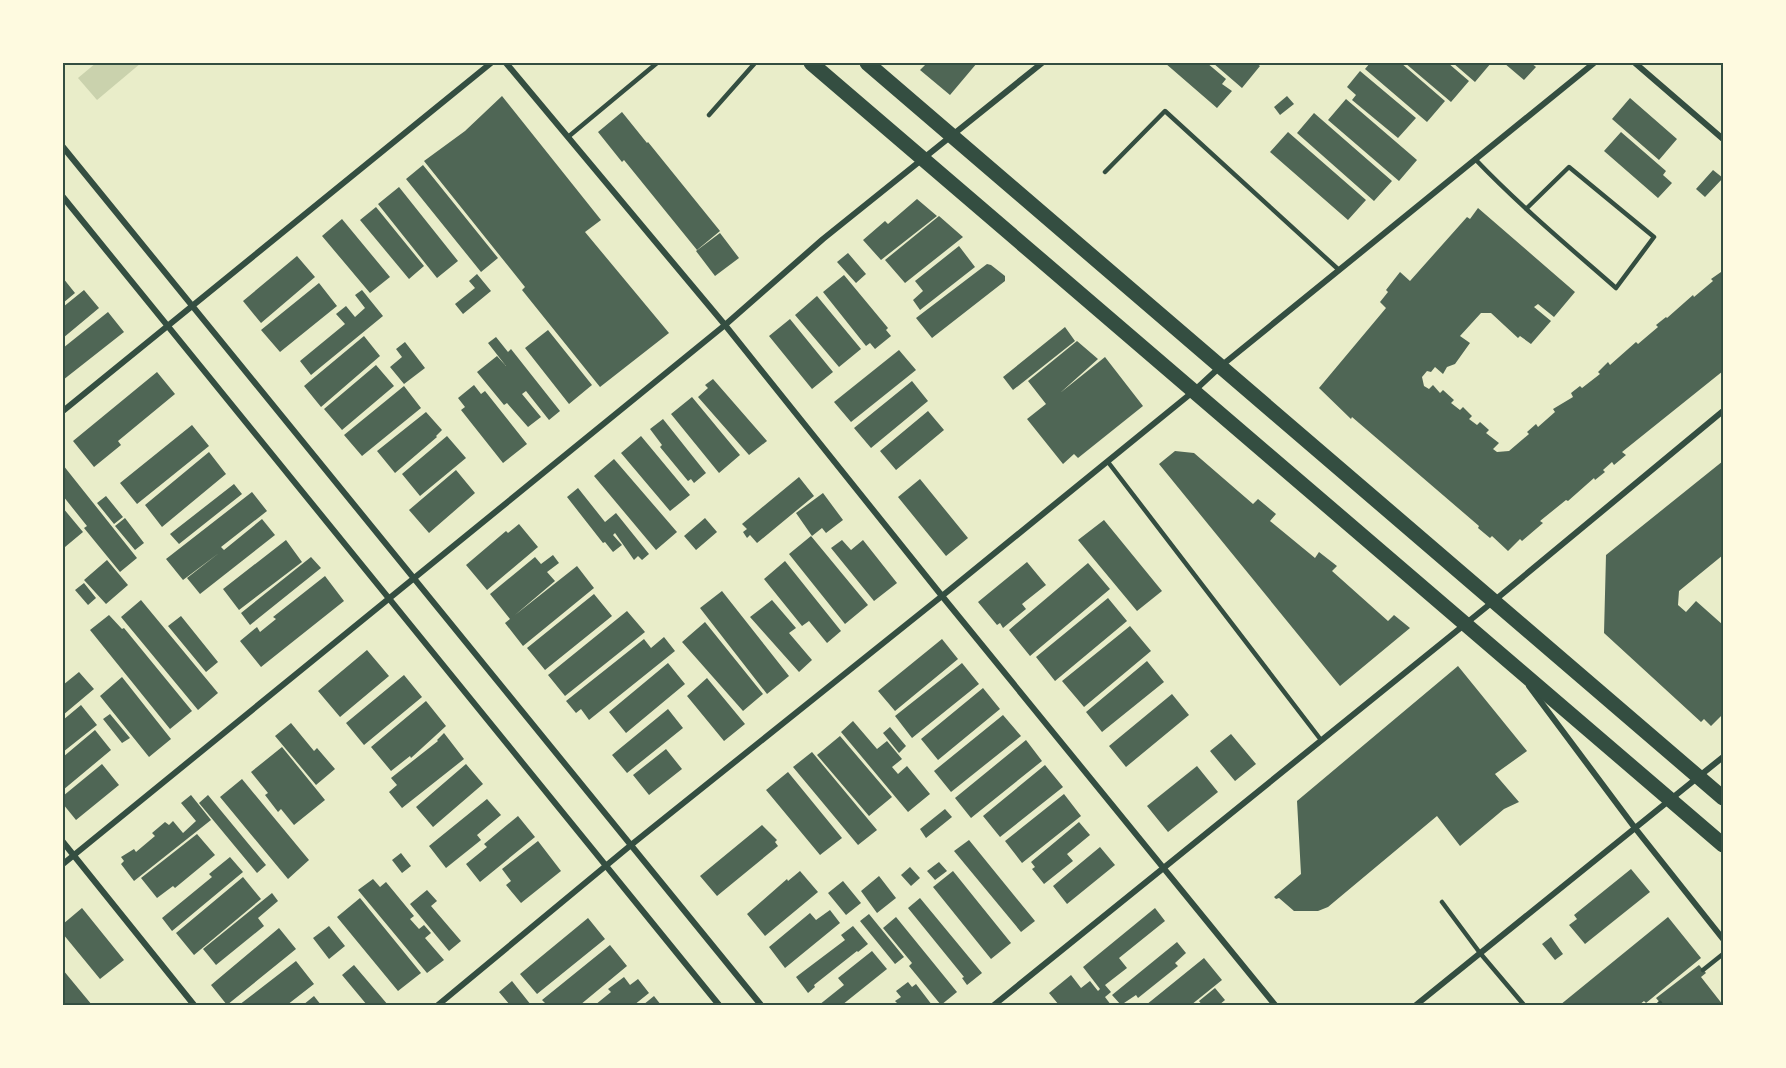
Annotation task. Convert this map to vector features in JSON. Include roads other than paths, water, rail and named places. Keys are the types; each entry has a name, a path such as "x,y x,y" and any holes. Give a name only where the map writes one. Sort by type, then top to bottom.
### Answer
{"main road":[{"path":"811,63 1723,845"},
{"path":"867,63 1723,798"}],"street":[{"path":"63,411 491,63"},
{"path":"506,63 726,325 942,596 1275,1005"},
{"path":"63,864 726,325 823,239 1042,63"},
{"path":"438,1005 631,845 1108,462 1221,366 1594,63"},
{"path":"1635,63 1723,139"},
{"path":"63,147 761,1005"},
{"path":"63,197 719,1005"},
{"path":"994,1005 1495,600 1723,411"},
{"path":"1510,662 1635,828 1723,939"},
{"path":"1416,1005 1723,757"},
{"path":"63,842 194,1005"}],"lane":[{"path":"568,137 657,63"},
{"path":"709,114 754,63"},
{"path":"1105,172 1165,111 1339,270"},
{"path":"1475,159 1526,209 1616,288 1654,237 1569,167 1526,209"},
{"path":"1108,462 1321,740"},
{"path":"1442,902 1480,953 1524,1005"},
{"path":"1703,970 1723,954"}]}
